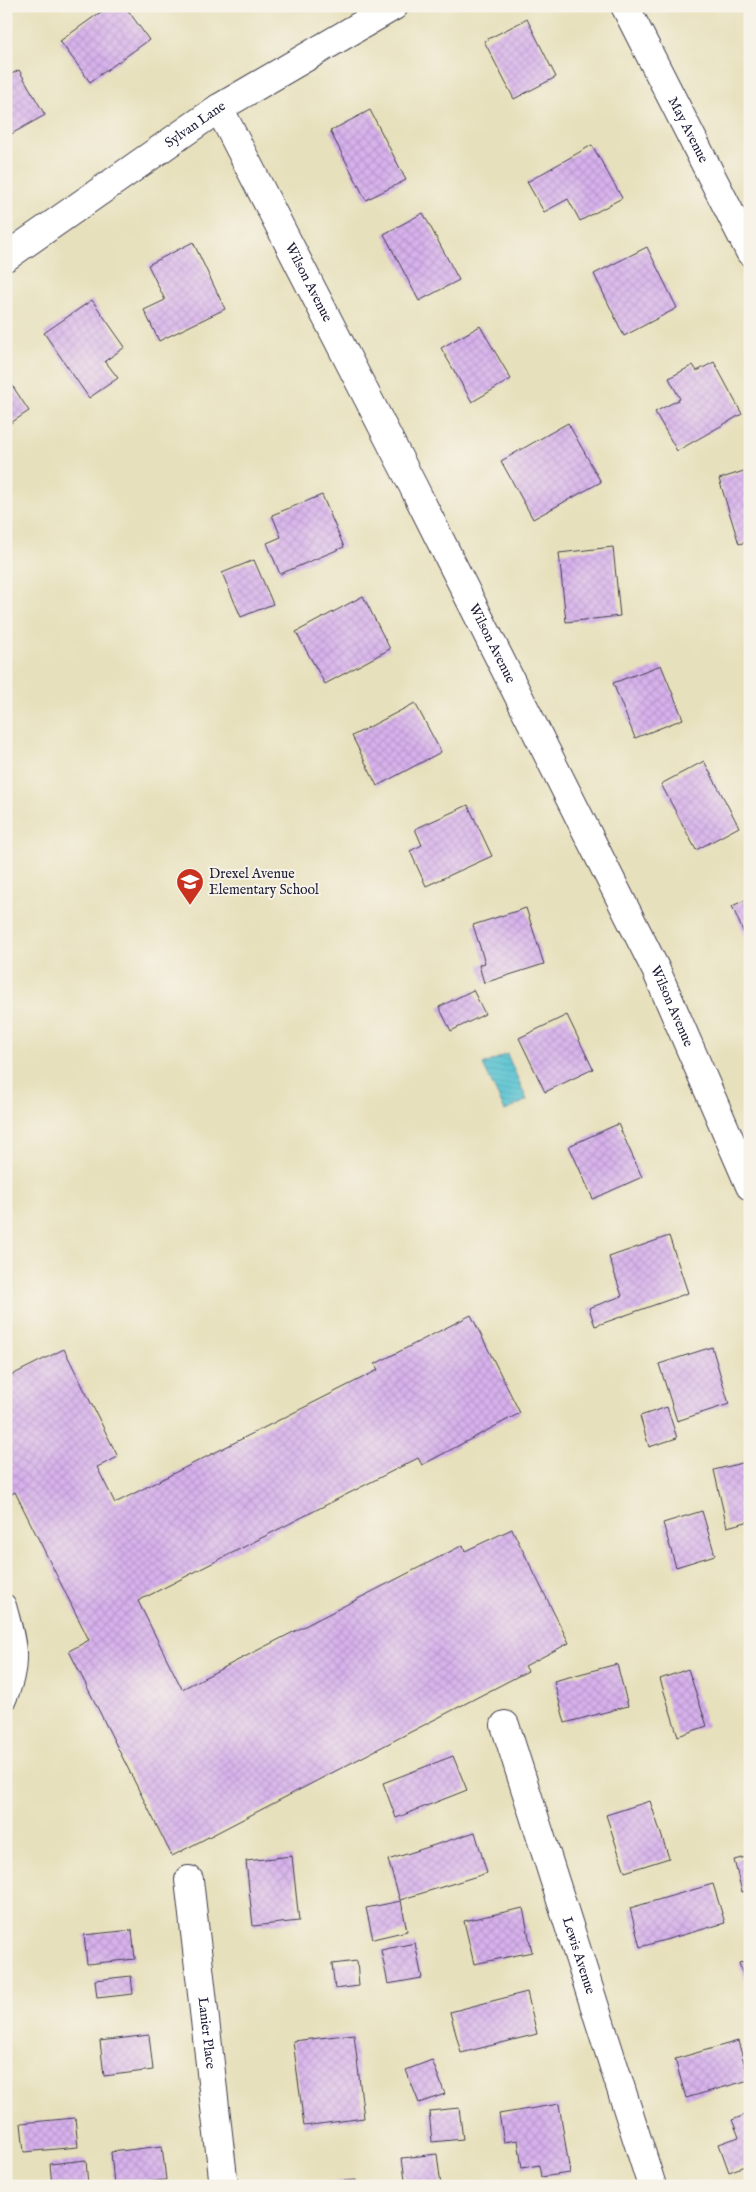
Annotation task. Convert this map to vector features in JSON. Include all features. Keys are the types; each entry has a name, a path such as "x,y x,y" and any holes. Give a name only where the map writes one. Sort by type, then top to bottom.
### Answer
{"street":[{"name":"Sylvan Lane","path":"6,257 219,108 394,6"},
{"name":"May Avenue","path":"625,6 750,252"},
{"name":"Wilson Avenue","path":"219,108 417,494 656,970 750,1186"},
{"name":"Lewis Avenue","path":"505,1725 652,2186"},
{"name":"Lanier Place","path":"189,1880 224,2186"}],"lane":[{"path":"6,1604 17,1644 15,1682 6,1701"}],"water":[{"path":"507,1054 527,1100 505,1111 483,1065"}],"building":[{"path":"109,6 125,6 149,40 90,82 60,41"},
{"path":"527,19 556,77 514,99 484,41"},
{"path":"19,70 45,115 6,137 6,77"},
{"path":"370,110 406,180 366,200 330,131"},
{"path":"592,145 622,198 580,221 568,199 544,212 527,182"},
{"path":"423,213 459,280 419,301 384,234"},
{"path":"193,242 225,309 159,341 144,310 165,300 148,265"},
{"path":"647,247 677,308 624,336 594,274"},
{"path":"92,300 125,347 105,361 118,378 89,398 44,333"},
{"path":"480,326 511,379 472,402 441,348"},
{"path":"714,362 742,414 677,451 655,412 680,399 669,378 693,365 697,371"},
{"path":"6,376 29,411 6,426"},
{"path":"568,423 601,482 533,519 501,461"},
{"path":"750,469 750,541 739,544 719,479"},
{"path":"322,495 344,547 280,574 267,543 281,537 272,515"},
{"path":"613,547 620,616 566,622 559,553"},
{"path":"254,560 273,604 241,617 222,573"},
{"path":"363,596 390,649 325,684 296,632"},
{"path":"661,665 683,719 635,738 613,683"},
{"path":"415,703 441,752 377,786 352,736"},
{"path":"704,761 739,827 696,850 661,784"},
{"path":"468,805 492,856 426,886 410,851 422,845 415,829"},
{"path":"750,898 750,947 732,906"},
{"path":"526,908 544,964 484,983 479,965 485,963 473,925"},
{"path":"473,990 485,1014 451,1031 439,1007"},
{"path":"567,1015 593,1069 545,1092 519,1038"},
{"path":"618,1124 642,1177 593,1199 569,1146"},
{"path":"669,1236 688,1293 595,1326 589,1308 622,1296 609,1257"},
{"path":"471,1315 520,1413 422,1465 418,1458 138,1601 182,1689 463,1545 465,1551 512,1529 569,1643 525,1666 528,1671 172,1856 69,1651 89,1640 15,1492 6,1497 6,1378 64,1349 118,1457 97,1467 115,1503 378,1370 375,1364"},
{"path":"712,1347 729,1404 677,1421 659,1364"},
{"path":"667,1407 677,1438 649,1447 640,1416"},
{"path":"750,1461 750,1521 727,1527 714,1470"},
{"path":"702,1511 715,1555 676,1567 663,1523"},
{"path":"617,1664 628,1706 565,1723 554,1681"},
{"path":"688,1669 707,1726 678,1736 660,1679"},
{"path":"453,1756 467,1790 396,1818 383,1783"},
{"path":"650,1801 669,1858 625,1872 606,1815"},
{"path":"475,1832 487,1873 400,1900 388,1860"},
{"path":"292,1856 299,1921 253,1926 246,1861"},
{"path":"750,1856 750,1890 742,1892 734,1860"},
{"path":"713,1884 725,1923 640,1947 630,1908"},
{"path":"401,1901 407,1931 373,1939 366,1908"},
{"path":"523,1908 532,1952 474,1964 464,1921"},
{"path":"132,1930 135,1959 87,1964 84,1935"},
{"path":"415,1943 422,1978 388,1984 381,1950"},
{"path":"750,1960 750,1994 749,1994 739,1963"},
{"path":"357,1961 359,1986 335,1989 332,1964"},
{"path":"131,1976 133,1994 97,1998 95,1980"},
{"path":"527,1992 537,2034 461,2053 450,2012"},
{"path":"354,2034 364,2118 304,2126 293,2041"},
{"path":"149,2035 153,2070 104,2076 100,2041"},
{"path":"738,2041 749,2080 686,2098 675,2059"},
{"path":"432,2060 445,2094 419,2103 406,2070"},
{"path":"559,2104 570,2173 541,2177 539,2165 522,2168 518,2140 504,2142 499,2114"},
{"path":"459,2108 463,2139 432,2142 429,2111"},
{"path":"750,2113 750,2164 729,2172 719,2144 739,2137 732,2120"},
{"path":"75,2118 78,2147 24,2152 21,2123"},
{"path":"162,2146 166,2180 114,2185 111,2152"},
{"path":"437,2154 441,2186 406,2186 402,2158"},
{"path":"86,2160 88,2186 52,2186 50,2164"},
{"path":"356,2180 357,2186 310,2186 310,2184"}],"place":[{"name":"Drexel Avenue Elementary School","path":"190,906"}]}
